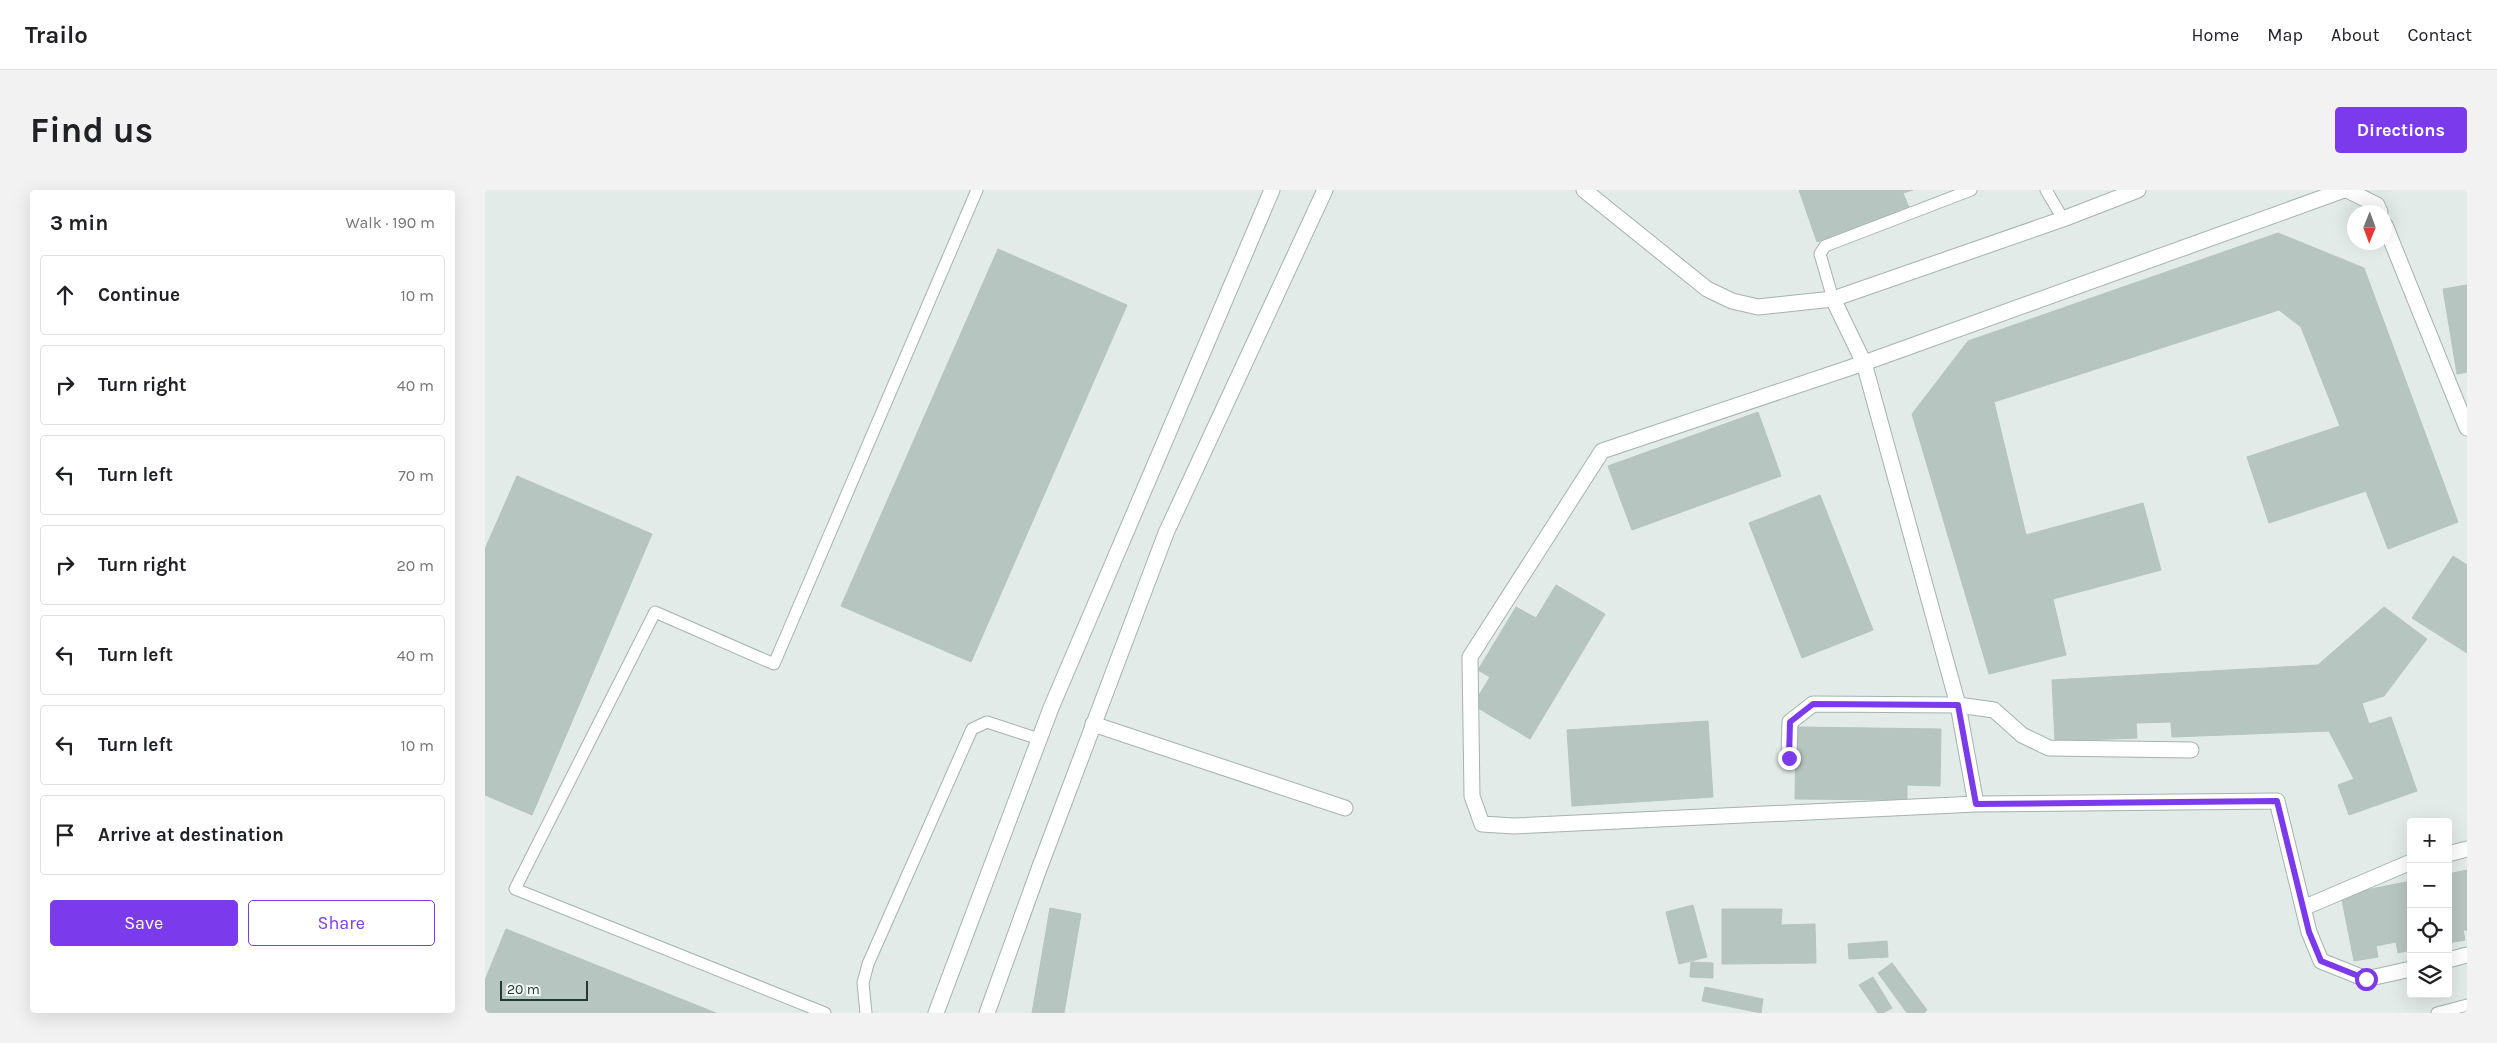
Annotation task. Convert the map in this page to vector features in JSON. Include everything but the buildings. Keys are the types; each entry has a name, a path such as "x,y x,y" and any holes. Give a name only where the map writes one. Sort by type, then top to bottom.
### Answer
{"street":[{"path":"936,1013 1039,739 1272,190"},
{"path":"987,1013 1093,724 1166,533 1325,190"},
{"path":"1584,190 1707,289 1732,301 1758,306 1833,299 2063,219 2138,190"},
{"path":"2377,205 2346,190 1864,363 1602,451 1470,657 1472,796 1482,824 1515,826 1976,804 2277,801 2309,932 2321,961 2366,979 2407,970"},
{"path":"2392,242 2467,428"},
{"path":"1833,299 1864,363 1958,705 1976,804"},
{"path":"1789,758 1790,722 1813,704 1958,705 1994,710 2021,735 2049,748 2191,750"},
{"path":"1093,724 1345,808"},
{"path":"2452,853 2467,849"},
{"path":"2303,908 2409,863"},
{"path":"2452,959 2467,955"}],"lane":[{"path":"825,1013 515,889 655,612 774,664 977,190"},
{"path":"1833,299 1820,254 1825,246 1971,190"},
{"path":"2046,190 2063,219"},
{"path":"866,1013 863,983 868,964 972,729 987,722 1039,739"},
{"path":"2437,1013 2467,1006"}],"route":[{"path":"1789,758 1790,722 1800,712 1813,704 1958,705 1976,804 2277,801 2309,932 2321,961 2366,979"}]}
